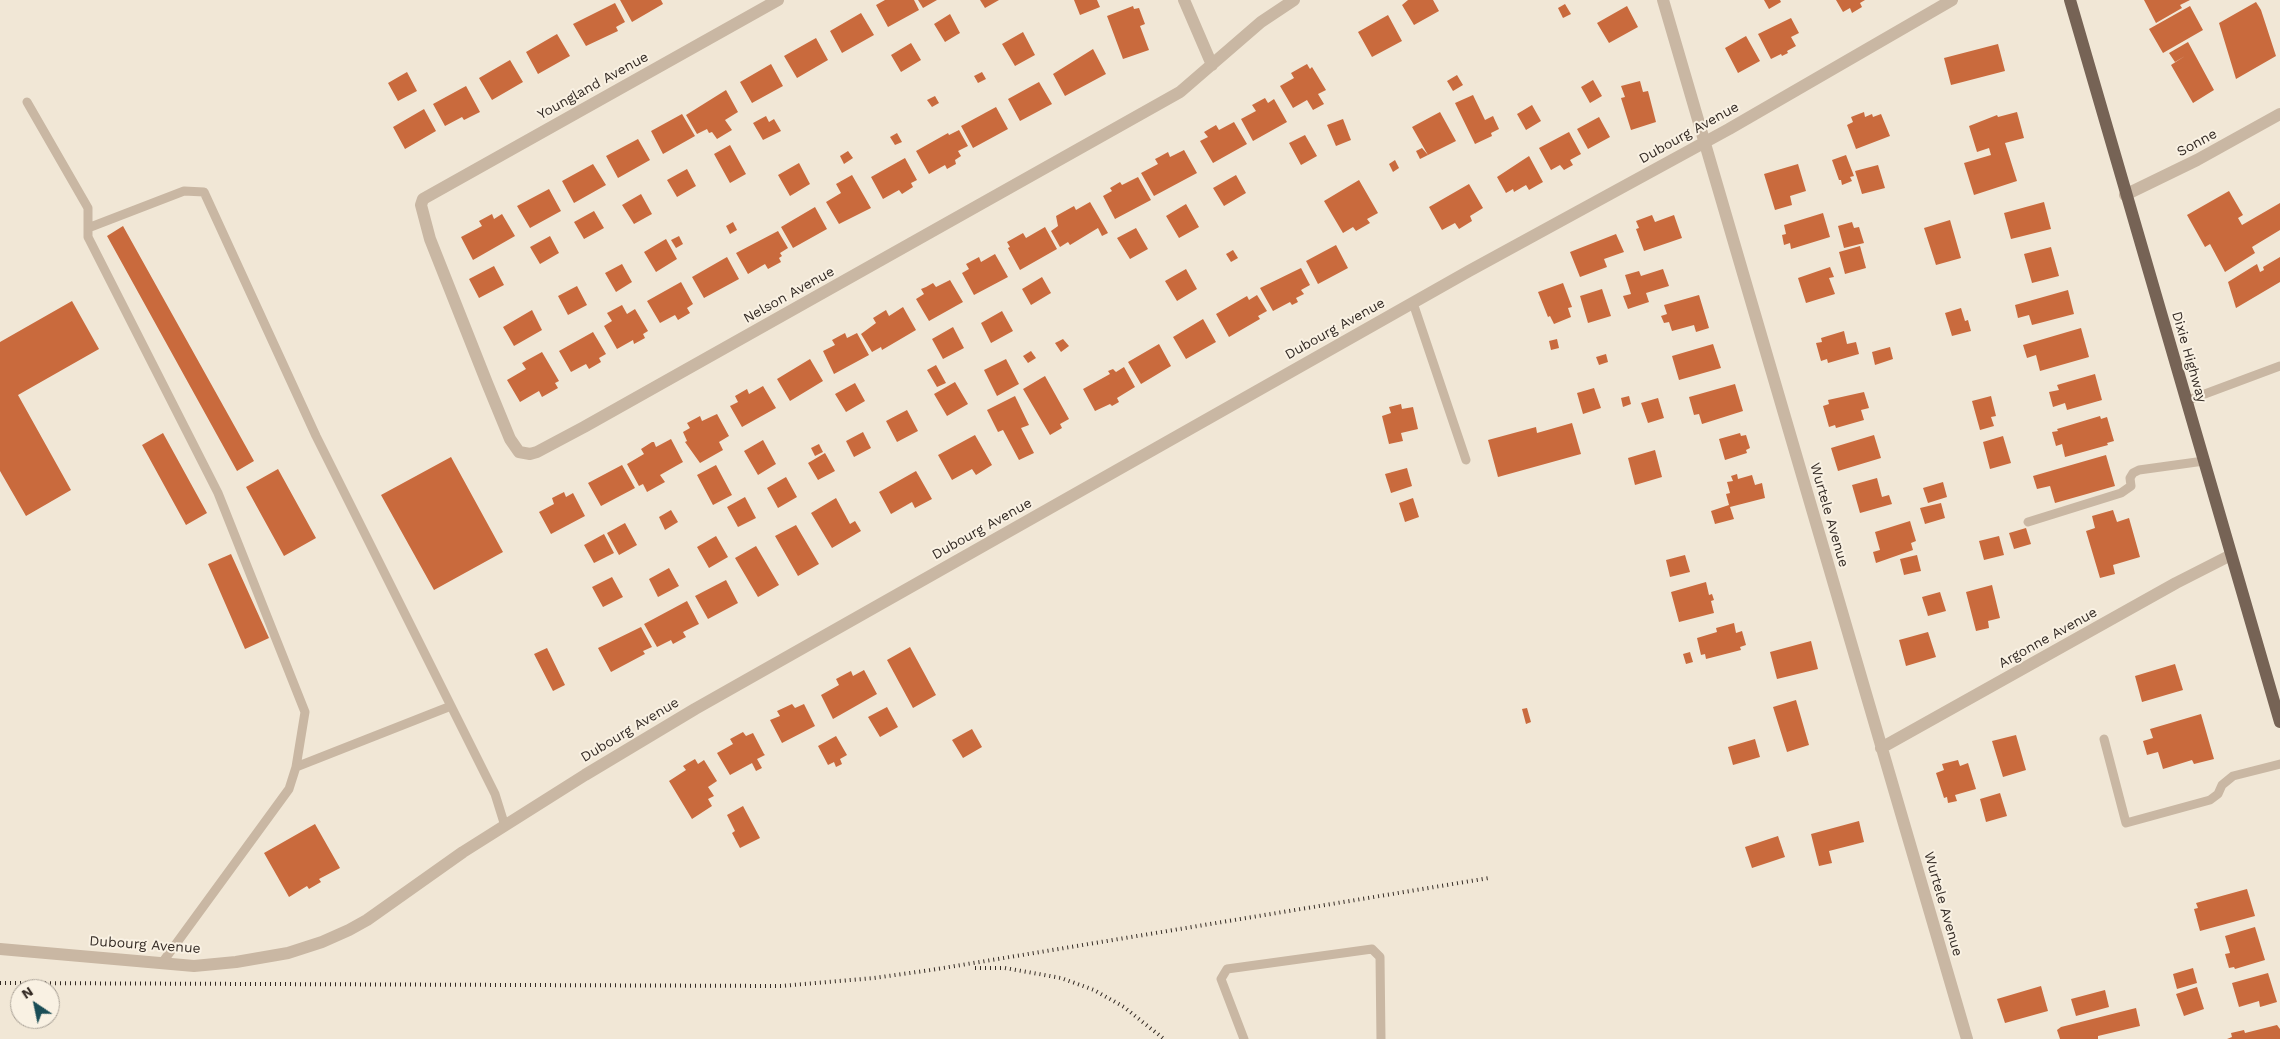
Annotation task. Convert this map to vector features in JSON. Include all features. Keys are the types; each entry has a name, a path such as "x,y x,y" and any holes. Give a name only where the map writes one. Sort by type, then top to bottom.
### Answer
{"main road":[{"name":"Dixie Highway","path":"2070,0 2280,722"}],"street":[{"name":"Youngland Avenue","path":"423,199 778,0"},
{"path":"1184,0 1212,65"},
{"name":"Nelson Avenue","path":"423,199 421,205 430,239 510,439 520,452 530,454 584,428 1180,92 1261,22 1294,0"},
{"name":"Wurtele Avenue","path":"1662,0 1967,1039"},
{"name":"Dubourg Avenue","path":"0,949 194,966 236,962 288,953 322,942 367,920 505,826 695,709 1413,303 1704,142 1952,0"},
{"name":"Sonne","path":"2126,195 2196,160 2280,114"},
{"name":"Argonne Avenue","path":"1881,748 2231,554"}],"lane":[{"path":"27,102 88,208 88,237 218,492 305,712 296,767 290,789 162,963"},
{"path":"88,228 184,191 204,192 316,436 495,794 505,826"},
{"path":"1413,303 1466,460"},
{"path":"2186,400 2280,366"},
{"path":"2028,522 2121,493 2131,486 2130,478 2133,473 2139,470 2204,461"},
{"path":"296,767 451,706"},
{"path":"2104,739 2126,823 2210,800 2218,794 2222,785 2233,776 2280,764"},
{"path":"1244,1039 1221,979 1227,969 1372,949 1380,957 1381,1039"}],"building":[{"path":"620,0 661,0 663,4 632,22"},
{"path":"885,0 914,0 919,10 888,27 876,5"},
{"path":"918,0 937,0 923,8"},
{"path":"980,0 999,0 985,8"},
{"path":"1074,0 1097,0 1100,7 1080,15"},
{"path":"1408,0 1433,0 1439,11 1414,25 1402,5"},
{"path":"1764,0 1780,0 1781,2 1769,9"},
{"path":"1836,0 1865,0 1860,3 1862,7 1852,13 1850,8 1843,12"},
{"path":"2144,0 2190,0 2180,5 2182,8 2156,23"},
{"path":"2256,2 2261,10 2276,56 2236,79 2219,23"},
{"path":"615,3 625,22 616,27 618,31 586,46 573,24"},
{"path":"1565,4 1571,14 1563,18 1558,8"},
{"path":"1133,6 1134,9 1139,8 1145,24 1140,26 1149,50 1123,59 1107,16"},
{"path":"1627,6 1638,27 1609,43 1597,23"},
{"path":"2190,6 2203,30 2163,53 2149,29"},
{"path":"861,13 874,35 842,53 830,31"},
{"path":"950,14 960,33 945,42 934,24"},
{"path":"1388,15 1402,41 1372,57 1358,32"},
{"path":"1791,18 1799,33 1791,37 1796,46 1787,51 1788,53 1771,59 1758,34"},
{"path":"1023,32 1035,55 1015,66 1002,44"},
{"path":"557,34 570,56 538,74 526,52"},
{"path":"1746,36 1760,61 1738,73 1725,48"},
{"path":"816,38 828,60 797,78 784,56"},
{"path":"2188,42 2214,90 2193,103 2171,65 2185,56 2175,62 2169,53"},
{"path":"911,43 921,60 901,72 891,55"},
{"path":"1998,44 2005,71 1951,85 1944,58"},
{"path":"1093,49 1106,74 1065,96 1053,74"},
{"path":"510,60 523,82 492,100 479,78"},
{"path":"771,64 783,86 752,103 740,82"},
{"path":"1307,64 1310,69 1312,67 1326,90 1318,94 1324,104 1313,110 1307,100 1293,108 1280,86 1294,78 1291,73"},
{"path":"407,72 417,91 398,101 388,83"},
{"path":"982,72 986,79 978,83 974,76"},
{"path":"1457,75 1463,85 1453,91 1447,81"},
{"path":"1593,80 1602,96 1590,103 1581,87"},
{"path":"1640,81 1643,92 1648,91 1656,122 1631,130 1621,98 1625,97 1621,86"},
{"path":"1039,82 1052,104 1020,121 1008,99"},
{"path":"466,86 480,112 464,120 462,117 445,126 433,104"},
{"path":"726,90 738,112 725,120 732,130 717,139 707,129 697,134 686,115"},
{"path":"1473,95 1485,120 1493,116 1499,129 1491,133 1492,136 1475,144 1455,103"},
{"path":"935,96 939,103 932,107 927,100"},
{"path":"1265,98 1268,103 1274,99 1287,122 1253,141 1241,119 1256,111 1252,105"},
{"path":"1532,105 1541,121 1526,130 1517,114"},
{"path":"996,107 1008,129 973,148 961,126"},
{"path":"424,109 436,131 405,149 393,127"},
{"path":"1440,112 1456,141 1428,155 1412,127"},
{"path":"1864,112 1865,117 1872,114 1873,117 1881,114 1890,136 1856,149 1847,125 1853,122 1851,117"},
{"path":"2017,112 2024,138 2005,143 2017,181 1974,195 1964,163 1991,155 1989,148 1977,152 1969,126 1997,115 1998,117"},
{"path":"682,114 695,136 663,154 651,131"},
{"path":"766,116 769,122 774,119 781,131 763,140 753,123"},
{"path":"1599,117 1610,137 1588,149 1577,129"},
{"path":"1343,119 1351,140 1336,146 1327,125"},
{"path":"1234,122 1247,144 1213,163 1200,141 1208,137 1204,132 1216,125 1219,130"},
{"path":"959,130 968,146 958,151 961,156 955,160 956,164 947,169 945,165 929,174 916,151 948,133 949,135"},
{"path":"1569,132 1581,154 1570,160 1573,165 1564,170 1560,165 1551,170 1539,148"},
{"path":"897,133 902,142 895,145 890,137"},
{"path":"1305,135 1317,156 1301,165 1289,143"},
{"path":"638,139 650,160 618,178 606,156"},
{"path":"730,145 746,174 730,183 714,154"},
{"path":"1422,148 1428,155 1420,159 1416,151"},
{"path":"1184,150 1197,173 1154,196 1141,173 1158,164 1155,159 1168,152 1170,157"},
{"path":"848,151 853,158 844,164 840,156"},
{"path":"1846,155 1854,176 1850,177 1852,181 1842,185 1832,160"},
{"path":"1529,156 1543,182 1529,190 1526,185 1514,192 1513,189 1506,193 1497,177"},
{"path":"905,158 917,180 911,183 913,187 902,194 899,190 883,199 871,177"},
{"path":"1395,160 1399,168 1393,172 1389,164"},
{"path":"799,163 810,184 790,196 778,175"},
{"path":"593,164 606,185 574,203 562,181"},
{"path":"1798,164 1806,191 1790,196 1792,205 1775,210 1764,174"},
{"path":"1878,165 1885,188 1862,194 1855,171"},
{"path":"687,169 696,186 677,197 667,180"},
{"path":"852,175 871,208 839,224 826,202 841,193 836,184"},
{"path":"1236,175 1246,193 1224,206 1213,188"},
{"path":"1138,177 1151,200 1115,219 1103,196 1112,191 1110,188 1120,182 1122,185"},
{"path":"1359,180 1378,213 1367,219 1370,223 1356,231 1353,227 1343,233 1324,201"},
{"path":"1469,184 1483,208 1470,216 1472,221 1459,229 1455,223 1442,230 1429,207"},
{"path":"549,189 561,211 530,228 517,206"},
{"path":"2229,191 2243,215 2238,218 2242,225 2280,203 2280,230 2252,247 2255,253 2225,272 2210,244 2205,247 2187,215"},
{"path":"641,194 652,214 634,224 622,205"},
{"path":"1090,202 1108,233 1102,236 1098,228 1070,245 1068,242 1060,247 1051,231 1058,226 1056,216 1074,206 1076,210"},
{"path":"2044,202 2051,229 2011,239 2004,213"},
{"path":"1186,204 1199,227 1179,238 1166,216"},
{"path":"815,207 827,229 793,248 781,227"},
{"path":"594,211 604,228 584,239 574,222"},
{"path":"1823,213 1830,237 1791,249 1790,243 1784,245 1782,235 1786,234 1784,225"},
{"path":"492,214 494,219 502,214 515,236 473,260 461,237 482,226 479,221"},
{"path":"1652,215 1655,222 1674,215 1682,238 1644,251 1636,229 1639,228 1636,221"},
{"path":"1950,220 1961,258 1936,265 1924,228"},
{"path":"733,222 737,230 730,234 726,226"},
{"path":"1852,222 1854,228 1859,227 1864,243 1844,248 1838,226"},
{"path":"123,226 254,461 237,471 107,236"},
{"path":"1045,227 1057,249 1020,270 1008,248 1010,247 1007,242 1023,233 1026,238"},
{"path":"1136,228 1148,249 1130,259 1117,238"},
{"path":"778,231 788,248 780,253 782,256 779,258 781,262 768,269 765,264 748,274 736,253"},
{"path":"1616,234 1624,252 1604,259 1607,267 1580,277 1570,252"},
{"path":"550,236 559,253 540,264 530,247"},
{"path":"679,236 683,244 676,248 671,240"},
{"path":"666,239 677,259 656,272 644,252"},
{"path":"1336,245 1348,268 1318,284 1306,261"},
{"path":"1860,246 1866,268 1845,274 1839,252"},
{"path":"2051,247 2059,276 2032,283 2024,254"},
{"path":"1233,250 1238,258 1231,262 1226,254"},
{"path":"995,254 1008,277 974,295 962,273 969,269 966,264 979,257 981,262"},
{"path":"727,257 739,279 704,298 692,277"},
{"path":"2280,257 2280,282 2236,308 2228,282 2257,264 2260,272 2264,270 2263,267"},
{"path":"622,264 632,282 616,292 605,273"},
{"path":"494,266 504,285 479,298 469,279"},
{"path":"1830,267 1834,277 1829,278 1835,294 1806,303 1798,278"},
{"path":"1301,268 1310,285 1301,290 1304,294 1296,298 1298,302 1292,305 1290,302 1273,311 1260,288"},
{"path":"1186,269 1197,289 1177,301 1165,281"},
{"path":"1663,269 1669,286 1646,293 1649,302 1628,309 1623,296 1631,294 1625,275 1639,271 1641,276"},
{"path":"1042,277 1051,293 1031,305 1022,289"},
{"path":"950,280 963,302 929,321 916,299 924,294 921,289 933,283 936,287"},
{"path":"681,282 693,304 687,308 690,313 678,320 675,315 660,323 647,301"},
{"path":"1563,283 1572,307 1568,308 1571,317 1554,324 1550,316 1548,317 1538,292"},
{"path":"577,286 587,305 568,315 558,296"},
{"path":"1602,289 1611,316 1588,323 1580,296"},
{"path":"2068,290 2074,314 2032,325 2029,315 2018,318 2015,305"},
{"path":"1257,295 1267,311 1258,316 1260,319 1229,337 1216,314 1247,296 1249,300"},
{"path":"1699,295 1709,328 1696,332 1694,325 1672,331 1669,322 1664,323 1661,316 1667,314 1664,305"},
{"path":"72,301 99,349 18,395 71,490 26,516 0,471 0,342"},
{"path":"622,305 627,314 635,309 648,331 643,334 645,338 634,344 633,340 617,349 604,326 612,321 607,313"},
{"path":"903,307 916,330 882,350 881,347 872,352 861,334 876,323 873,318 886,310 889,316"},
{"path":"1961,308 1965,321 1968,320 1971,331 1952,336 1945,313"},
{"path":"532,310 542,330 514,346 503,327"},
{"path":"1002,311 1013,331 991,343 981,323"},
{"path":"1203,319 1216,342 1186,359 1173,337"},
{"path":"953,327 964,348 943,359 932,339"},
{"path":"2081,328 2089,357 2040,371 2036,355 2027,358 2023,345"},
{"path":"1844,331 1847,344 1856,342 1859,354 1828,363 1827,359 1821,361 1816,343 1822,342 1821,338"},
{"path":"593,332 606,354 599,358 601,362 589,369 586,364 571,372 559,351"},
{"path":"845,333 847,338 857,333 869,355 834,374 823,351 835,345 832,340"},
{"path":"1063,339 1069,346 1061,352 1055,343"},
{"path":"1557,339 1559,348 1551,350 1549,341"},
{"path":"1159,344 1171,366 1141,384 1128,362"},
{"path":"1713,344 1721,368 1679,380 1672,356"},
{"path":"1890,347 1893,359 1875,365 1872,352"},
{"path":"1031,351 1036,358 1028,363 1023,356"},
{"path":"542,352 559,381 555,383 558,388 542,397 539,391 520,402 507,380 526,369 522,363"},
{"path":"1606,354 1608,362 1599,365 1596,357"},
{"path":"810,359 823,381 790,401 777,379"},
{"path":"1006,359 1019,384 997,396 984,370"},
{"path":"936,365 946,383 937,387 927,370"},
{"path":"1124,367 1135,387 1117,398 1119,402 1095,411 1083,389 1110,374 1108,371 1113,369 1116,372"},
{"path":"2095,374 2102,400 2067,410 2065,403 2053,407 2049,392 2059,390 2057,385"},
{"path":"1045,376 1069,419 1060,424 1062,428 1050,435 1023,389"},
{"path":"955,382 968,404 947,416 934,394"},
{"path":"855,383 865,401 846,412 835,394"},
{"path":"1735,384 1743,411 1702,424 1699,414 1694,415 1689,397"},
{"path":"763,386 776,408 742,427 730,406 738,402 735,396 747,389 749,394"},
{"path":"1594,388 1601,408 1583,414 1577,393"},
{"path":"1864,392 1869,408 1861,410 1864,420 1836,428 1835,425 1829,427 1823,406 1829,404 1828,400"},
{"path":"1015,396 1029,425 1021,428 1034,453 1019,460 1003,430 998,432 987,410"},
{"path":"1629,396 1631,404 1623,407 1621,398"},
{"path":"1991,396 1996,416 1991,417 1994,426 1980,430 1972,401"},
{"path":"1658,398 1664,418 1648,423 1641,403"},
{"path":"1401,404 1402,409 1413,407 1418,429 1401,433 1403,441 1389,444 1382,416 1391,413 1389,407"},
{"path":"907,410 918,431 897,442 886,421"},
{"path":"717,414 729,436 719,442 723,450 700,463 685,442 687,441 683,432 690,428 687,423 700,416 702,421"},
{"path":"2100,416 2101,419 2107,417 2114,441 2107,443 2108,445 2065,457 2062,444 2056,446 2052,432"},
{"path":"1572,423 1581,454 1498,477 1488,440 1536,427 1537,433"},
{"path":"863,432 871,448 854,457 846,441"},
{"path":"163,433 207,513 186,525 142,445"},
{"path":"1740,433 1741,436 1746,435 1750,448 1746,450 1747,453 1725,460 1719,439"},
{"path":"975,435 992,465 976,475 972,469 952,480 938,455"},
{"path":"1874,435 1881,458 1838,471 1831,448"},
{"path":"2003,436 2011,463 1990,469 1983,442"},
{"path":"671,439 683,462 660,475 665,482 647,492 643,484 639,486 627,464 644,454 641,449 652,442 654,442 656,447"},
{"path":"763,440 776,464 758,475 744,451"},
{"path":"819,444 823,452 815,456 811,448"},
{"path":"1655,450 1662,477 1635,485 1628,458"},
{"path":"825,453 835,471 818,480 808,463"},
{"path":"2106,455 2115,486 2055,503 2050,486 2037,489 2033,476"},
{"path":"451,457 503,552 434,590 381,495"},
{"path":"622,465 635,488 601,506 588,483"},
{"path":"716,465 732,495 713,505 697,475"},
{"path":"1407,468 1412,486 1391,493 1385,474"},
{"path":"278,469 316,538 284,556 246,487"},
{"path":"916,471 932,499 915,508 912,502 891,514 879,492"},
{"path":"1737,474 1738,479 1752,475 1755,485 1762,483 1765,498 1730,507 1734,519 1715,524 1711,511 1729,505 1726,494 1730,493 1727,482 1733,481 1731,476"},
{"path":"786,477 797,497 778,508 767,488"},
{"path":"1877,478 1882,497 1889,495 1892,504 1860,513 1852,485"},
{"path":"1943,482 1947,497 1928,503 1923,488"},
{"path":"564,492 566,497 573,493 585,516 551,534 539,512 554,504 552,498"},
{"path":"745,497 756,518 738,527 727,507"},
{"path":"836,498 850,524 855,521 861,531 832,548 811,513"},
{"path":"1413,498 1419,517 1405,522 1399,503"},
{"path":"1941,503 1945,518 1925,524 1920,508"},
{"path":"671,510 678,522 665,530 659,517"},
{"path":"2113,510 2117,522 2129,518 2140,557 2113,565 2115,574 2100,578 2086,531 2095,528 2092,516"},
{"path":"1910,521 1916,541 1911,543 1913,550 1876,563 1873,552 1880,550 1875,532"},
{"path":"625,523 637,545 619,555 607,533"},
{"path":"796,525 819,564 798,576 775,536"},
{"path":"2026,528 2031,544 2014,549 2009,533"},
{"path":"604,534 614,553 594,563 584,545"},
{"path":"716,536 728,557 709,568 697,547"},
{"path":"1999,536 2004,555 1984,560 1979,541"},
{"path":"756,546 779,585 758,597 735,558"},
{"path":"231,554 269,638 245,649 208,564"},
{"path":"1685,555 1690,572 1670,577 1666,560"},
{"path":"1917,555 1921,571 1904,575 1900,559"},
{"path":"669,568 679,586 658,597 649,579"},
{"path":"612,577 623,597 603,607 592,587"},
{"path":"726,580 738,603 708,619 695,596"},
{"path":"1706,582 1709,595 1712,594 1714,600 1711,601 1714,613 1679,622 1671,592"},
{"path":"1992,585 2000,618 1988,621 1989,628 1976,631 1966,592"},
{"path":"1940,592 1946,611 1928,616 1922,597"},
{"path":"687,601 699,624 683,632 686,637 673,644 671,640 657,647 644,624"},
{"path":"1734,623 1736,633 1742,631 1746,645 1740,647 1741,650 1706,659 1705,654 1701,655 1697,638 1717,632 1716,628"},
{"path":"641,627 652,647 643,651 645,654 611,672 598,648"},
{"path":"1928,632 1936,657 1906,666 1899,640"},
{"path":"1811,641 1818,669 1777,679 1770,652"},
{"path":"910,647 936,695 913,708 887,660"},
{"path":"547,648 565,685 553,691 534,654"},
{"path":"1690,652 1693,662 1686,664 1683,654"},
{"path":"2175,664 2183,690 2142,702 2135,676"},
{"path":"864,670 877,694 833,719 821,695 839,685 836,679 851,671 853,676"},
{"path":"1796,700 1809,745 1787,752 1773,707"},
{"path":"792,704 795,708 804,704 815,726 782,743 770,720 780,716 777,711"},
{"path":"887,707 898,727 880,737 868,717"},
{"path":"1527,708 1531,722 1526,724 1522,709"},
{"path":"2201,714 2214,759 2194,764 2192,760 2163,769 2158,752 2147,755 2143,741 2153,738 2150,729"},
{"path":"972,729 982,747 963,758 952,740"},
{"path":"743,732 746,736 753,733 765,755 757,759 762,768 756,771 752,763 730,775 717,753 733,744 730,739"},
{"path":"2016,735 2026,770 2003,777 1992,741"},
{"path":"836,736 847,755 840,759 842,764 836,767 834,762 828,765 818,746"},
{"path":"1755,739 1760,757 1733,765 1728,747"},
{"path":"695,759 698,764 704,760 717,781 708,787 714,796 708,799 712,806 692,819 669,781 686,770 683,766"},
{"path":"1958,760 1960,766 1968,763 1976,789 1955,795 1957,801 1948,803 1947,797 1944,798 1936,773 1944,770 1942,764"},
{"path":"2000,793 2007,816 1986,822 1980,799"},
{"path":"743,806 760,838 740,848 732,833 735,831 727,815"},
{"path":"1859,821 1864,842 1829,851 1832,863 1819,866 1811,834"},
{"path":"315,824 340,868 319,879 321,882 309,889 307,886 289,897 264,853"},
{"path":"1778,836 1785,857 1752,868 1745,847"},
{"path":"2247,889 2255,916 2200,931 2194,909 2198,908 2196,903"},
{"path":"2255,927 2265,960 2235,969 2234,967 2229,968 2225,954 2230,953 2225,936"},
{"path":"2193,968 2197,983 2177,989 2173,974"},
{"path":"2268,973 2277,1002 2260,1007 2259,1001 2239,1007 2232,983"},
{"path":"2041,986 2048,1011 2005,1023 1997,999"},
{"path":"2197,987 2204,1009 2184,1016 2176,994"},
{"path":"2105,990 2109,1007 2076,1016 2071,999"},
{"path":"2136,1008 2140,1026 2098,1036 2098,1039 2060,1039 2057,1030 2061,1027"},
{"path":"2277,1025 2280,1029 2280,1039 2227,1039 2232,1037 2231,1033 2244,1030 2245,1033"}],"railway":[{"path":"0,983 781,986 874,978 931,970 1489,878"},
{"path":"975,968 1005,968 1061,978 1094,990 1124,1007 1164,1039"}]}
